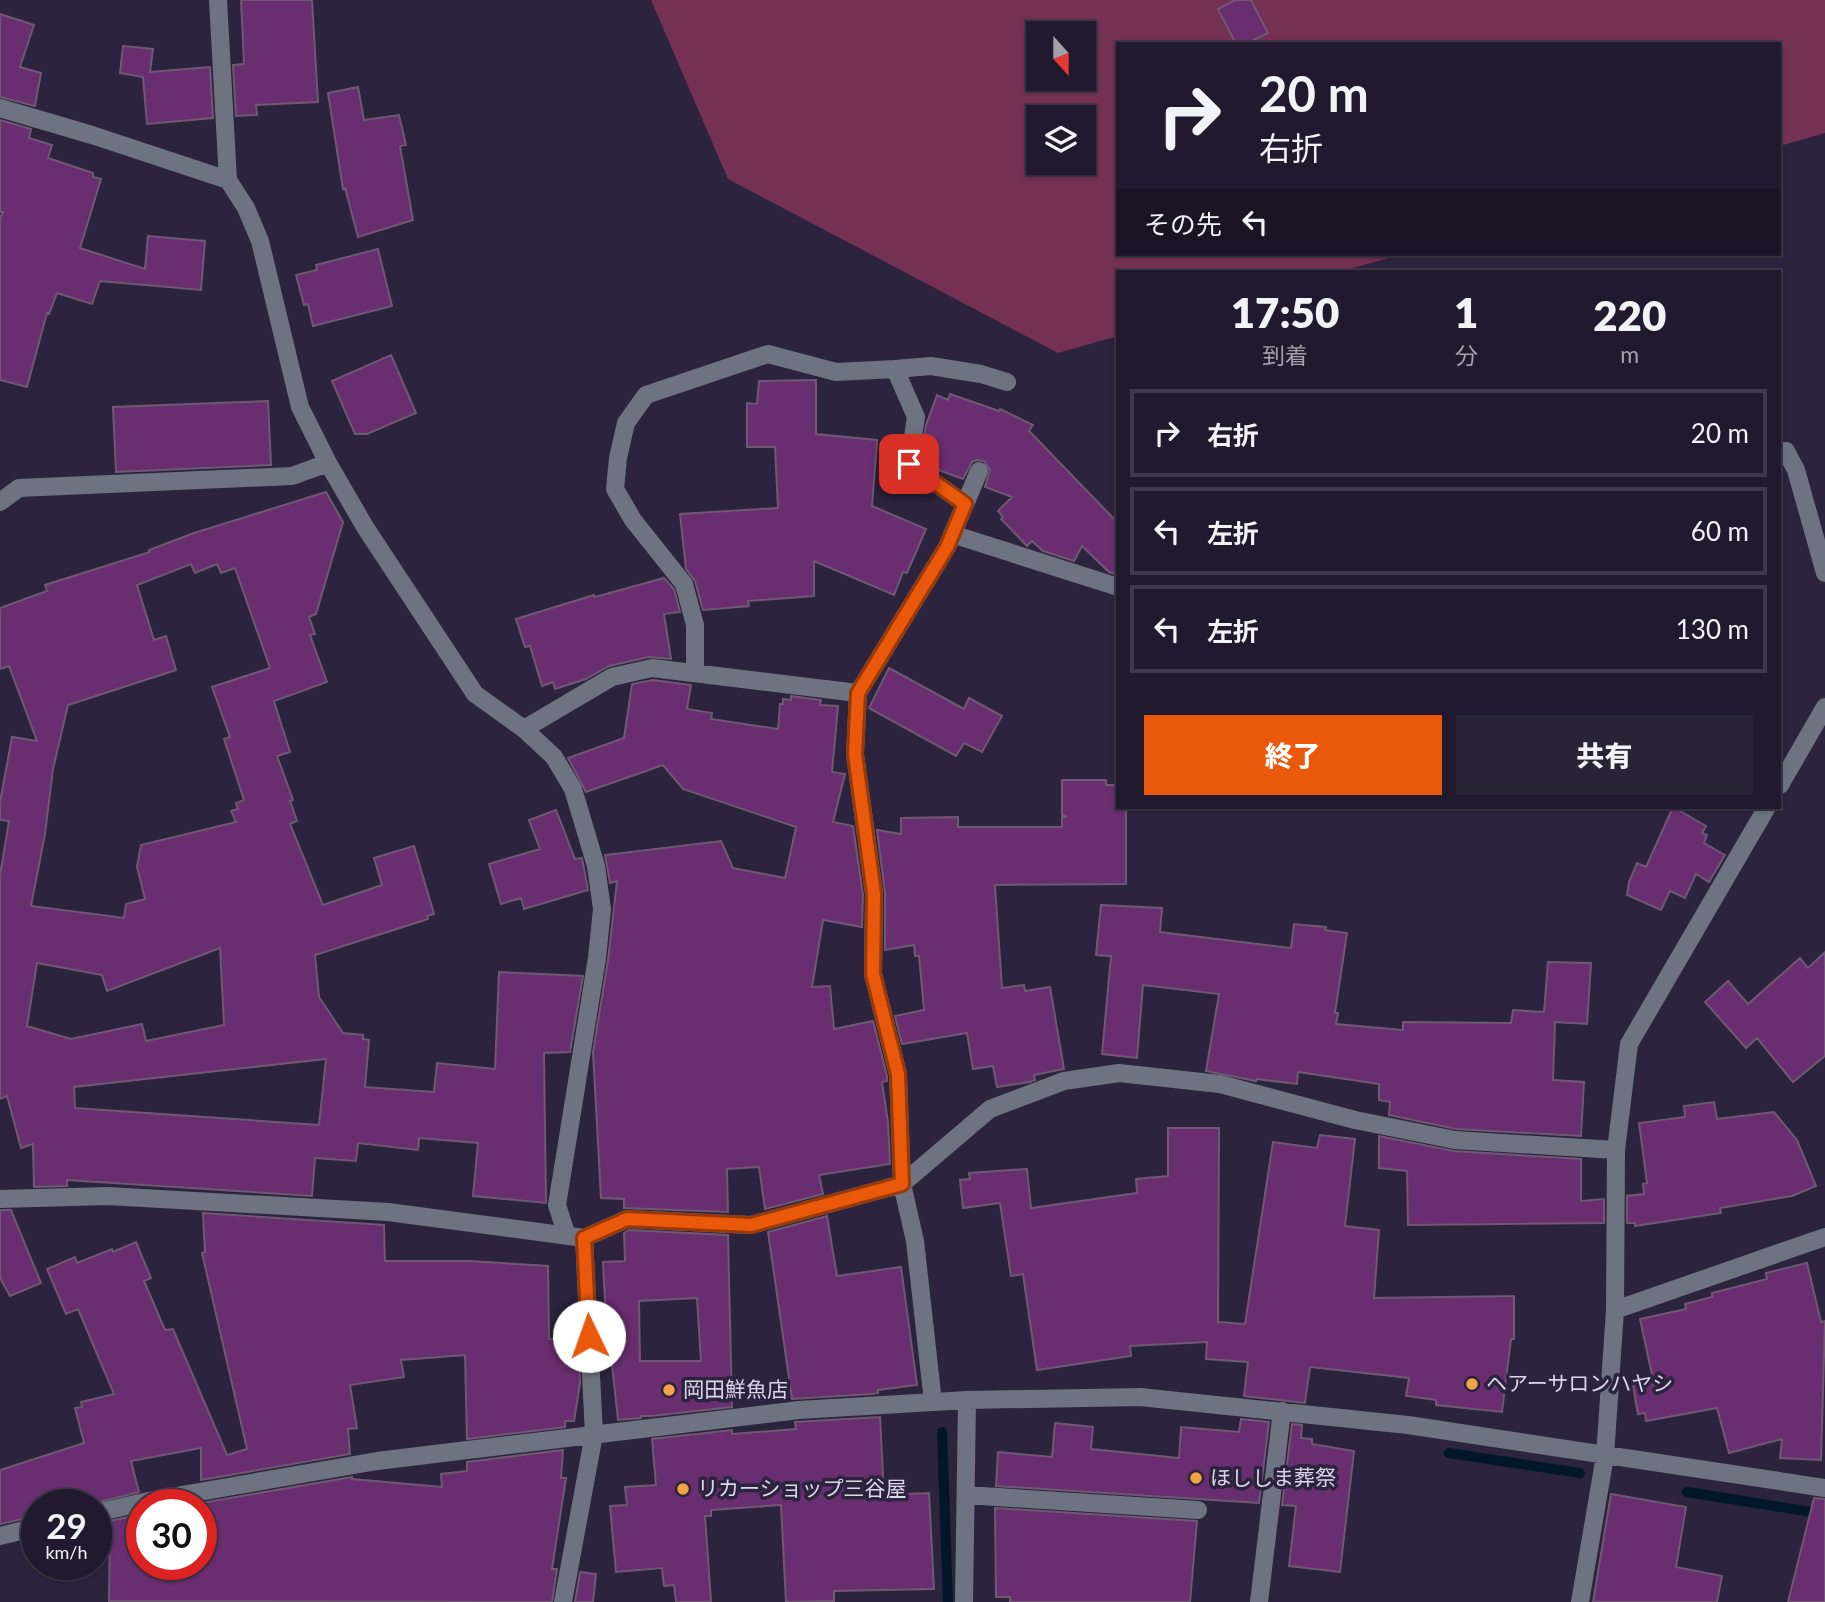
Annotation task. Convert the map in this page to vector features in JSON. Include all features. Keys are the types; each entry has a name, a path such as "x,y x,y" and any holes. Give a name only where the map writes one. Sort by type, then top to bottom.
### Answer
{"street":[{"path":"218,0 228,180 246,208 260,242 300,407 365,527 475,694 524,729 554,757 573,789 593,855 602,909 597,958 557,1205 575,1237 594,1434 563,1602"},
{"path":"0,108 228,180"},
{"path":"695,673 695,625 684,584 633,520 615,489 618,458 626,423 646,395 768,354 835,372 931,366 981,374 1007,382"},
{"path":"895,369 916,417 909,464 965,504"},
{"path":"1781,451 1786,451 1796,470 1825,573"},
{"path":"0,502 19,488 292,476 328,463"},
{"path":"933,1402 915,1241 902,1184 898,1074 873,974 874,894 855,754 858,693 947,547 979,471"},
{"path":"952,534 1116,586"},
{"path":"524,729 612,677 652,668 858,693"},
{"path":"1781,783 1825,707"},
{"path":"1580,1602 1605,1456 1615,1310 1616,1150 1629,1044 1766,809"},
{"path":"0,1199 108,1196 375,1211 575,1237 627,1219 751,1225 902,1184 990,1109 1064,1081 1119,1073 1220,1084 1355,1120 1455,1140 1616,1150"},
{"path":"1615,1310 1825,1237"},
{"path":"112,1509 377,1461 799,1410 967,1400 1140,1397 1408,1425 1825,1488"},
{"path":"964,1602 967,1400"},
{"path":"1259,1602 1282,1411"},
{"path":"965,1495 1198,1510"},
{"path":"0,1536 21,1531"}],"shaded area":[{"path":"651,0 1825,0 1825,133 1781,146 1781,42 1116,42 1116,256 1396,256 1346,270 1116,270 1116,337 1058,353 728,179"}],"building":[{"path":"241,0 312,0 318,102 256,105 257,115 236,116 233,65 244,64"},
{"path":"1235,0 1251,0 1268,33 1250,42 1235,42 1218,9"},
{"path":"0,14 34,25 20,67 41,73 35,106 0,97"},
{"path":"123,46 153,49 150,72 210,67 213,118 147,124 143,77 120,73"},
{"path":"358,87 364,120 399,115 406,145 400,146 413,220 358,237 345,188 343,189 328,93"},
{"path":"0,120 31,129 29,138 52,145 48,158 93,173 93,177 101,179 80,248 145,269 148,236 205,241 201,290 100,281 92,304 57,293 49,314 47,313 27,387 0,380 0,218 3,212 0,212"},
{"path":"378,249 392,306 313,326 308,304 304,305 296,275 317,270 316,265"},
{"path":"391,355 416,413 367,434 355,434 332,381"},
{"path":"816,380 816,434 877,440 872,506 926,529 907,573 903,572 894,595 814,561 814,596 748,601 749,606 703,610 695,581 686,569 680,514 778,508 775,447 747,447 747,403 757,404 759,381"},
{"path":"950,394 999,411 1000,409 1033,425 1029,431 1116,521 1116,574 1109,572 1082,546 1074,561 1043,551 1032,541 1027,546 1001,519 1003,517 998,511 1012,497 985,487 990,470 984,461 972,462 963,479 936,469 921,459 926,425 937,395 948,400"},
{"path":"268,401 271,465 116,472 113,407"},
{"path":"326,492 343,522 316,614 309,617 315,634 310,635 327,682 274,701 290,752 277,756 293,800 290,801 297,821 290,824 323,905 382,885 374,858 414,846 434,914 427,916 428,919 315,955 319,997 343,1033 363,1035 363,1039 369,1040 365,1087 434,1092 437,1063 495,1069 499,972 583,976 570,1052 544,1053 546,1203 473,1196 478,1143 419,1138 418,1150 358,1143 356,1161 315,1158 312,1196 67,1180 67,1186 34,1187 33,1144 21,1148 7,1096 0,1099 0,875 9,821 0,820 0,802 12,737 37,741 9,666 0,669 0,608 47,591 45,585 150,552 149,550 194,533","holes":["191,564 195,573 217,564 221,573 235,568 270,668 212,687 230,737 224,739 244,800 236,803 238,809 231,811 236,822 141,845 137,867 145,899 126,904 124,918 31,906 45,834 53,769 68,705 176,670 166,636 154,640 137,585","220,948 224,1025 146,1041 142,1024 71,1039 27,1026 37,963 102,975 107,991","326,1059 319,1125 75,1108 74,1087"]},
{"path":"664,578 674,589 680,612 664,614 671,659 649,657 609,666 586,679 555,689 553,682 542,686 530,646 525,647 516,619 594,595 595,597"},
{"path":"889,668 964,709 969,698 1002,716 982,752 964,743 956,756 869,708"},
{"path":"653,680 691,685 687,709 712,713 711,719 778,729 780,704 783,704 783,699 791,700 791,696 821,700 820,705 838,706 832,772 845,774 833,822 853,826 863,895 862,927 823,920 812,987 830,986 834,1029 873,1021 887,1076 887,1081 882,1082 890,1164 819,1175 823,1194 765,1209 759,1167 727,1169 728,1212 624,1208 624,1199 601,1198 593,1052 617,881 610,883 605,855 721,841 733,868 785,878 796,827 683,789 663,765 586,792 568,758 624,738 632,684"},
{"path":"1062,780 1106,780 1106,785 1116,785 1116,809 1126,809 1126,884 995,885 1002,988 1024,985 1025,991 1050,987 1064,1069 1034,1075 1035,1080 1030,1082 997,1087 993,1066 973,1069 967,1033 902,1044 895,1016 924,1010 919,956 915,956 914,945 885,950 885,893 877,830 901,834 901,818 958,817 958,827 1062,827 1062,817 1067,817 1062,815"},
{"path":"1672,809 1706,826 1702,833 1707,835 1704,843 1725,855 1709,882 1696,874 1685,898 1670,891 1661,910 1627,895 1637,863 1646,867"},
{"path":"556,810 575,859 582,858 588,890 524,909 521,898 501,904 489,864 540,849 529,820"},
{"path":"1101,905 1162,908 1160,932 1291,948 1294,924 1326,927 1325,930 1347,933 1335,1013 1338,1013 1336,1024 1403,1030 1403,1022 1511,1023 1513,1010 1544,1012 1548,962 1591,963 1587,1024 1555,1022 1553,1080 1584,1082 1581,1136 1456,1129 1389,1115 1390,1102 1379,1100 1379,1084 1298,1072 1297,1084 1256,1081 1206,1071 1219,994 1143,985 1137,1058 1102,1054 1111,956 1096,955"},
{"path":"1825,952 1825,1056 1793,1082 1757,1038 1746,1048 1705,1002 1728,981 1748,1004 1800,958 1808,968"},
{"path":"1714,1102 1717,1119 1774,1112 1797,1140 1816,1186 1792,1196 1720,1208 1721,1213 1635,1226 1635,1223 1627,1223 1627,1196 1644,1194 1643,1184 1647,1183 1639,1123 1685,1117 1684,1106"},
{"path":"1168,1128 1219,1128 1218,1322 1245,1324 1273,1142 1317,1148 1320,1135 1355,1139 1345,1226 1379,1230 1374,1298 1514,1296 1514,1339 1511,1339 1502,1412 1436,1405 1436,1400 1406,1396 1409,1378 1310,1367 1305,1403 1244,1396 1248,1362 1206,1359 1207,1342 1130,1346 1131,1356 1037,1370 1023,1274 1011,1276 1000,1203 963,1208 960,1180 970,1179 969,1173 1027,1169 1031,1208 1137,1193 1136,1179 1168,1176"},
{"path":"1379,1136 1454,1151 1581,1159 1581,1201 1604,1199 1604,1223 1408,1225 1407,1171 1379,1168"},
{"path":"0,1210 11,1210 41,1283 10,1296 0,1278"},
{"path":"203,1213 384,1225 385,1261 470,1261 548,1266 549,1339 578,1337 580,1383 574,1421 565,1421 565,1427 467,1439 465,1355 401,1360 404,1377 350,1385 357,1428 348,1429 350,1454 201,1480 201,1448 131,1461 138,1489 126,1489 126,1495 112,1499 112,1489 21,1489 21,1519 0,1524 0,1470 84,1443 75,1408 82,1407 81,1402 114,1394 78,1309 66,1314 47,1269 75,1257 77,1263 136,1242 151,1278 144,1281 165,1330 173,1329 227,1455 247,1449 202,1253 205,1252"},
{"path":"827,1216 837,1276 901,1267 917,1385 878,1390 878,1393 872,1394 792,1399 768,1232"},
{"path":"629,1230 728,1235 732,1407 618,1420 603,1262 625,1261 624,1233","holes":["697,1298 701,1361 640,1361 639,1301"]},
{"path":"1807,1263 1821,1322 1825,1321 1821,1460 1780,1458 1782,1439 1729,1453 1717,1408 1646,1421 1645,1413 1638,1414 1632,1380 1654,1384 1640,1319 1686,1309 1685,1304 1712,1297 1712,1293 1767,1279 1766,1273"},
{"path":"880,1417 884,1495 929,1493 934,1589 834,1591 834,1601 786,1602 781,1505 711,1510 711,1516 705,1516 711,1602 676,1602 674,1585 664,1586 662,1568 616,1572 610,1506 627,1505 625,1487 656,1485 652,1439 732,1430 732,1434 796,1429 795,1422"},
{"path":"1241,1419 1269,1422 1259,1503 996,1486 998,1452 1052,1457 1055,1423 1093,1427 1091,1449 1179,1458 1181,1427 1239,1432"},
{"path":"1292,1424 1302,1425 1301,1438 1312,1439 1312,1444 1354,1451 1340,1572 1289,1566 1296,1506 1282,1505"},
{"path":"563,1450 561,1478 566,1478 552,1569 557,1569 552,1602 109,1601 109,1580 112,1580 112,1521 126,1518 126,1580 217,1580 217,1500 352,1477 442,1487 441,1474 467,1471 467,1462"},
{"path":"1611,1494 1686,1507 1676,1567 1722,1576 1717,1602 1593,1602"},
{"path":"1814,1498 1825,1499 1825,1602 1788,1602"},
{"path":"995,1508 1197,1521 1190,1602 1010,1602 1010,1597 996,1597"},
{"path":"580,1572 596,1574 593,1602 575,1602"}],"waterway":[{"path":"942,1432 948,1602"},
{"path":"1449,1453 1580,1473"},
{"path":"1687,1492 1825,1514"}],"place":[{"name":"ヘアーサロンハヤシ","path":"1472,1384"},
{"name":"岡田鮮魚店","path":"669,1390"},
{"name":"ほししま葬祭","path":"1196,1478"},
{"name":"リカーショップ三谷屋","path":"683,1489"}],"route":[{"path":"589,1336 584,1238 627,1219 751,1225 902,1184 898,1074 873,974 874,894 855,754 858,693 947,547 965,504 909,464"}]}
